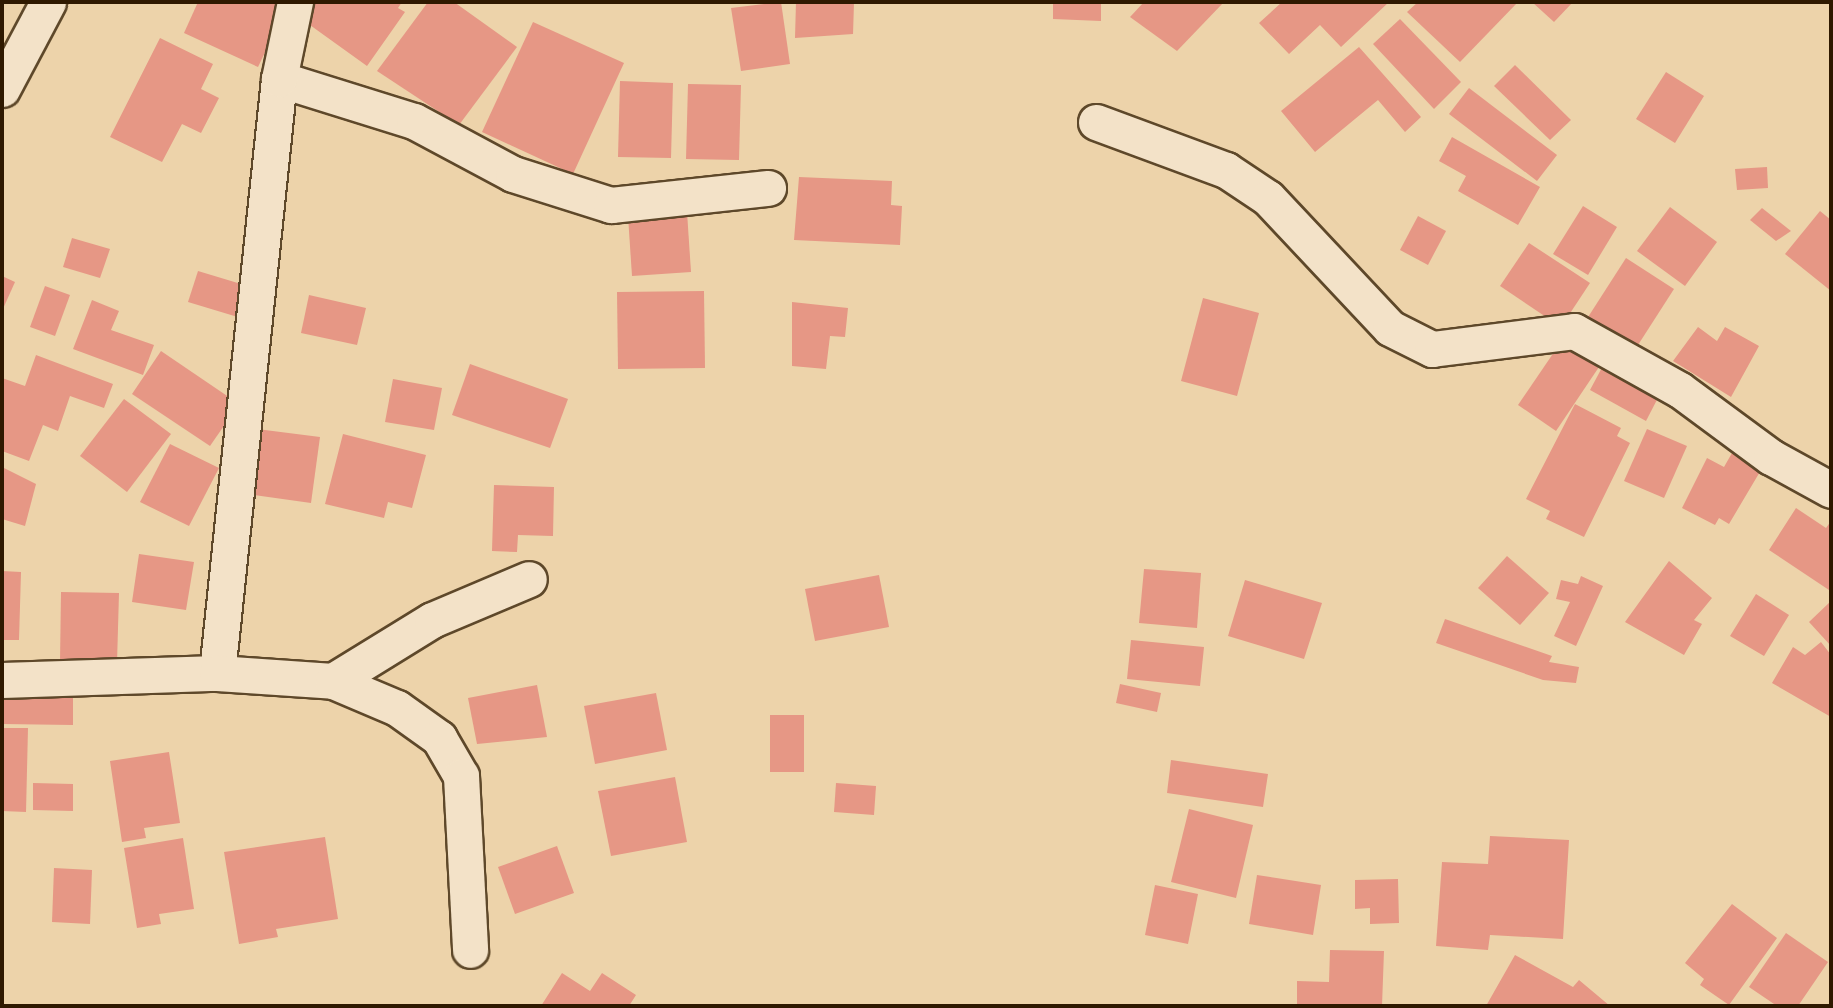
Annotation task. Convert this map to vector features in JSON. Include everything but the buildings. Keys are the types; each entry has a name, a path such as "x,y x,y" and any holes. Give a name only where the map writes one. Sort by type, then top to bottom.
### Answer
{"street":[{"path":"2,89 48,2"},
{"path":"217,673 279,79 295,2"},
{"path":"279,79 414,121 513,174 611,205 768,188"},
{"path":"1096,122 1226,170 1268,198 1390,328 1432,349 1574,331 1679,390 1771,457 1831,490"},
{"path":"332,681 432,620 529,579"},
{"path":"2,680 217,673 332,681 418,723 439,738 461,776 470,950"}]}
